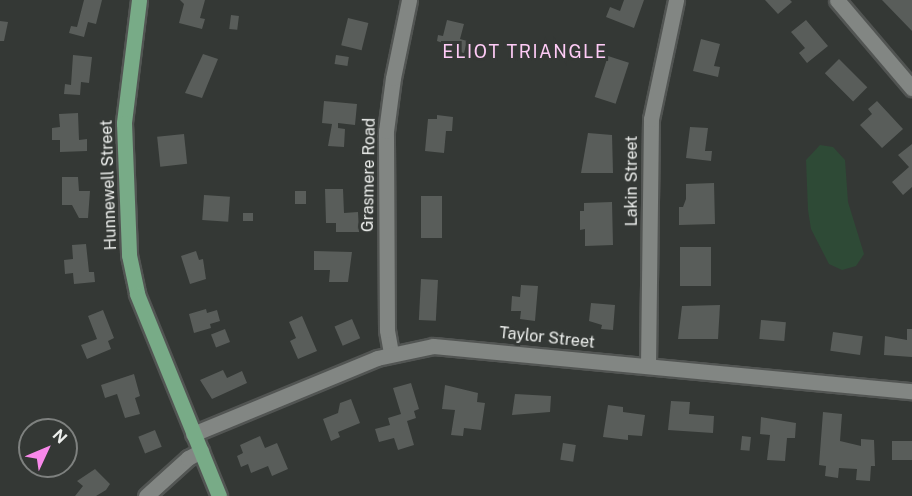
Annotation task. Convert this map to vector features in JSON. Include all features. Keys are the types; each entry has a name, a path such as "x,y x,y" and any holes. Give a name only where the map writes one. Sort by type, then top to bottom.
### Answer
{"main road":[{"name":"Hunnewell Street","path":"139,0 124,123 129,255 137,294 219,496"}],"street":[{"name":"Grasmere Road","path":"391,353 387,330 386,131 393,78 409,0"},
{"name":"Lakin Street","path":"648,366 651,119 676,0"},
{"path":"837,0 912,88"},
{"name":"Taylor Street","path":"193,434 391,353 458,347 912,391"},
{"path":"146,496 188,458 201,452"}],"green space":[{"path":"820,145 833,147 845,160 848,202 864,254 856,266 842,270 829,264 811,229 806,160"}],"building":[{"path":"84,0 102,0 96,24 88,22 84,37 69,33 71,26 77,27"},
{"path":"180,0 205,0 200,18 205,19 202,29 179,23 184,4"},
{"path":"624,0 644,0 634,28 606,17 610,7 620,11"},
{"path":"765,0 790,0 792,2 778,14"},
{"path":"882,0 912,0 912,31"},
{"path":"231,15 239,16 237,30 229,29"},
{"path":"348,18 368,23 362,50 341,45"},
{"path":"447,20 464,24 460,39 467,41 464,53 456,51 454,56 441,53 443,43 437,41 438,35 443,36"},
{"path":"806,20 828,46 807,63 799,53 805,48 791,32"},
{"path":"0,21 8,22 4,41 0,41"},
{"path":"701,39 720,44 714,66 720,67 718,77 693,71"},
{"path":"203,54 218,59 202,98 185,93"},
{"path":"73,55 92,57 89,83 81,82 80,95 64,94 65,84 71,85"},
{"path":"336,55 349,57 347,66 335,64"},
{"path":"608,56 629,63 616,104 595,97"},
{"path":"839,59 867,87 853,101 825,73"},
{"path":"324,101 357,104 355,125 338,123 338,128 345,129 344,147 328,146 332,124 322,123"},
{"path":"877,101 903,129 882,148 860,125 872,114 868,109"},
{"path":"78,113 79,140 87,139 87,151 60,152 60,140 52,140 52,128 60,127 59,114"},
{"path":"437,115 453,117 452,131 446,131 444,153 425,151 428,119 437,119"},
{"path":"690,127 708,128 705,151 712,151 711,161 686,158"},
{"path":"588,133 612,135 613,173 581,173"},
{"path":"184,134 187,164 160,167 157,137"},
{"path":"912,144 912,187 903,195 892,182 909,167 898,155"},
{"path":"62,177 78,177 79,191 90,191 88,218 79,218 72,205 62,205"},
{"path":"714,183 715,224 679,225 679,207 683,207 686,199 686,184"},
{"path":"325,189 343,189 344,213 358,212 359,232 336,232 336,223 326,223"},
{"path":"295,191 306,191 306,204 295,204"},
{"path":"204,195 230,197 228,222 202,220"},
{"path":"421,196 442,196 442,238 421,238"},
{"path":"612,202 613,245 585,246 585,229 580,230 580,211 584,211 584,203"},
{"path":"243,213 253,213 253,221 243,221"},
{"path":"86,244 89,272 94,272 95,282 74,284 73,273 65,274 64,260 73,259 72,245"},
{"path":"680,247 711,247 711,286 680,286"},
{"path":"196,251 199,260 203,259 206,279 190,284 181,256"},
{"path":"314,251 352,252 348,282 329,282 330,270 314,270"},
{"path":"421,279 438,280 436,321 419,320"},
{"path":"521,285 538,286 535,321 520,319 521,311 511,311 512,296 520,297"},
{"path":"591,303 615,305 613,330 601,329 602,325 589,321"},
{"path":"720,305 718,339 678,339 682,306"},
{"path":"206,309 207,313 217,310 220,321 210,324 211,328 194,333 189,314"},
{"path":"103,310 114,338 108,341 111,349 87,359 81,345 97,339 88,316"},
{"path":"302,316 317,351 298,359 290,341 296,338 289,322"},
{"path":"352,319 360,338 343,346 335,326"},
{"path":"761,320 786,322 784,341 759,339"},
{"path":"225,329 230,342 216,347 211,334"},
{"path":"907,329 912,329 912,357 884,355 885,336 907,340"},
{"path":"833,332 863,336 860,355 830,351"},
{"path":"223,370 227,378 242,371 247,383 212,399 200,380"},
{"path":"134,374 140,396 135,398 140,414 125,418 117,394 105,398 101,385"},
{"path":"411,383 419,409 414,411 416,418 407,421 414,445 398,450 394,438 379,442 375,429 390,425 388,418 401,414 393,388"},
{"path":"445,385 478,393 477,402 485,403 481,430 464,428 463,436 451,435 455,410 442,409"},
{"path":"515,394 551,396 550,412 512,415"},
{"path":"351,399 360,423 338,432 340,437 331,441 323,419 338,413 340,403"},
{"path":"671,401 690,402 689,414 714,416 713,433 668,430"},
{"path":"608,405 623,407 623,412 645,415 642,436 628,435 628,440 603,437"},
{"path":"823,412 842,414 840,441 861,446 861,439 874,440 875,466 871,466 870,481 856,480 857,469 839,468 838,478 825,476 826,466 819,465"},
{"path":"761,417 796,423 795,438 787,438 785,461 767,460 770,435 760,434"},
{"path":"155,430 162,447 145,453 138,437"},
{"path":"260,436 265,448 277,443 288,469 272,476 268,466 251,473 248,464 241,467 237,456 243,453 240,445"},
{"path":"742,436 751,437 749,451 741,450"},
{"path":"892,441 912,441 912,460 892,460"},
{"path":"563,443 576,445 573,462 560,460"},
{"path":"95,469 110,484 106,490 96,496 75,496 83,486 77,481"}],"district":[{"name":"ELIOT TRIANGLE","path":"525,52"}]}
